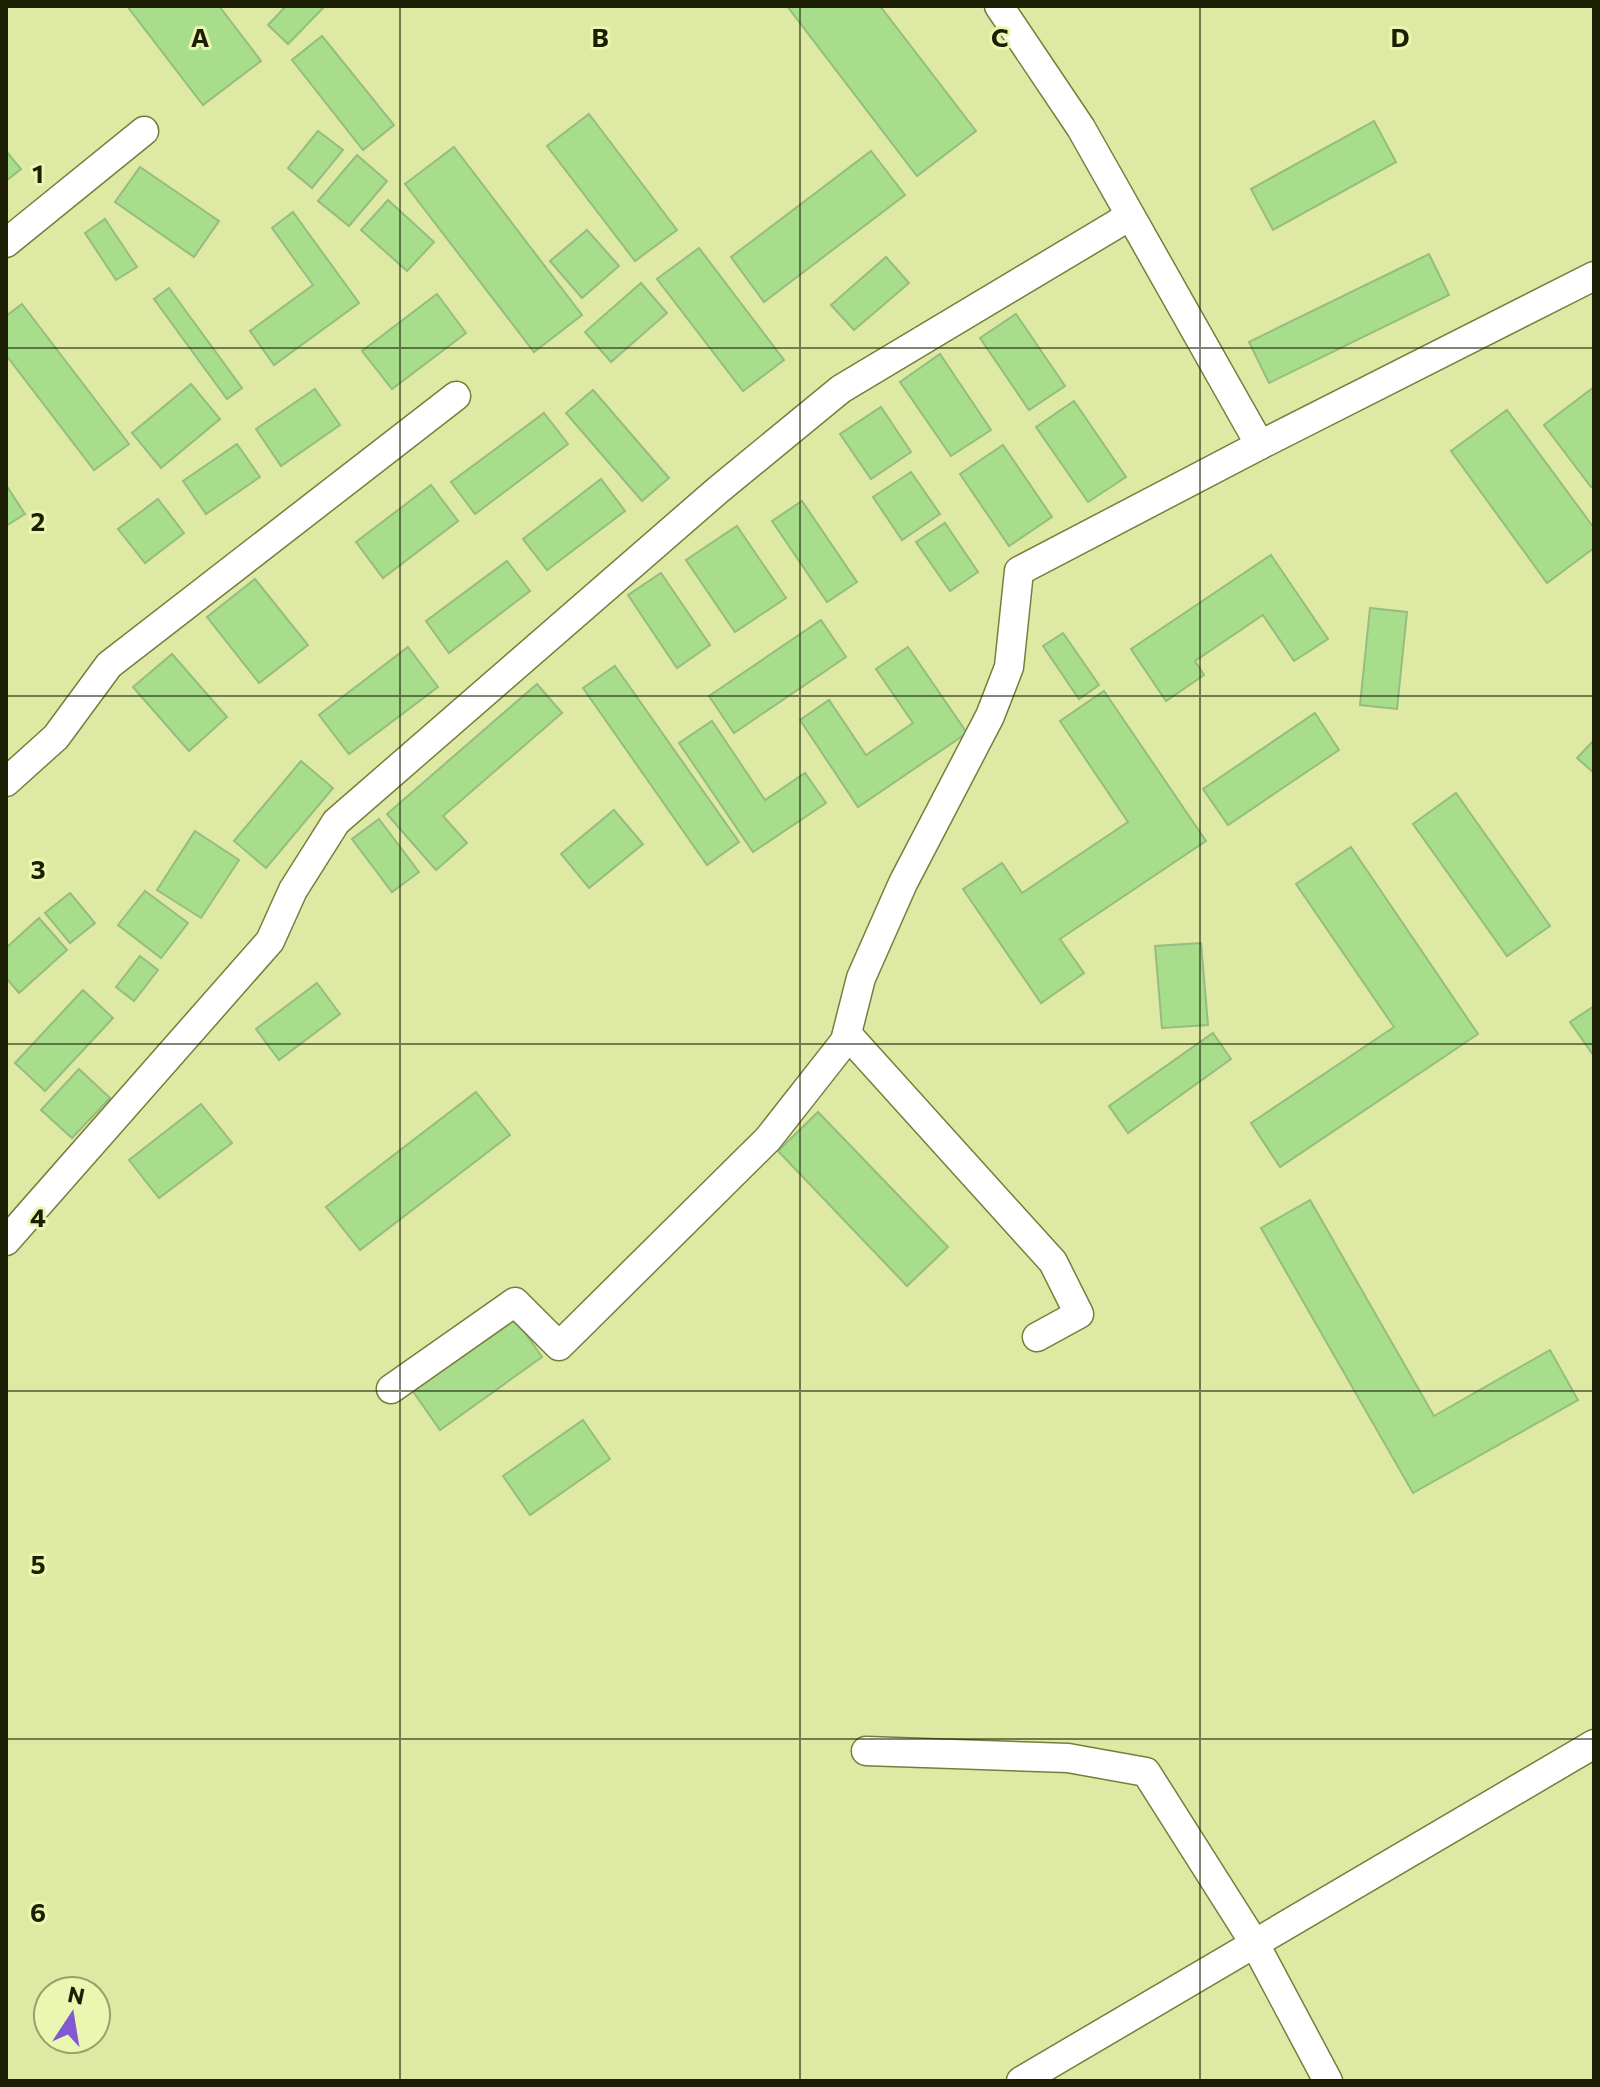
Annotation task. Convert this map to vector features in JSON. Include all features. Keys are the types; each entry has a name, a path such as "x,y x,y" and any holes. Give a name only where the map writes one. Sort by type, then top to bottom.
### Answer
{"street":[{"path":"999,6 1081,128 1260,445"},
{"path":"6,243 144,131"},
{"path":"6,1241 270,941 293,890 336,822 718,490 841,389 1130,216"},
{"path":"391,1389 515,1302 559,1346 768,1139 845,1041 861,978 903,883 990,716 1009,667 1019,571 1594,276"},
{"path":"6,782 56,737 109,665 456,396"},
{"path":"847,1034 1053,1262 1079,1314 1037,1337"},
{"path":"1027,2080 1594,1744"},
{"path":"866,1751 1068,1758 1146,1772 1255,1944 1328,2081"}],"building":[{"path":"127,6 219,6 261,61 203,105"},
{"path":"286,6 325,6 288,44 268,25"},
{"path":"787,6 880,6 976,131 917,176"},
{"path":"322,36 394,125 363,150 292,60"},
{"path":"589,114 677,230 635,261 547,146"},
{"path":"1374,121 1396,162 1273,230 1251,189"},
{"path":"318,131 343,150 312,188 288,168"},
{"path":"454,147 582,315 534,352 405,184"},
{"path":"6,151 21,169 6,181"},
{"path":"871,151 905,195 764,302 731,257"},
{"path":"357,155 387,181 349,226 318,201"},
{"path":"140,167 219,221 194,257 115,202"},
{"path":"388,200 434,242 407,271 361,230"},
{"path":"293,212 359,303 274,365 250,331 313,285 272,228"},
{"path":"105,219 137,267 116,280 85,233"},
{"path":"587,230 619,266 582,298 550,261"},
{"path":"699,248 784,360 743,391 657,279"},
{"path":"1429,254 1449,295 1269,383 1249,342"},
{"path":"886,257 909,283 854,330 831,305"},
{"path":"641,283 667,313 611,362 585,332"},
{"path":"169,288 242,388 227,399 154,299"},
{"path":"437,294 466,333 392,389 362,351"},
{"path":"22,304 129,444 94,470 6,355 6,316"},
{"path":"1016,314 1065,386 1029,410 980,338"},
{"path":"940,354 991,430 951,456 900,382"},
{"path":"191,384 220,419 161,468 132,433"},
{"path":"1594,387 1594,484 1591,487 1544,425"},
{"path":"315,389 340,425 281,466 256,429"},
{"path":"593,390 669,478 642,501 566,413"},
{"path":"1074,401 1126,477 1088,502 1036,427"},
{"path":"881,407 911,452 871,479 840,434"},
{"path":"1507,410 1594,528 1594,548 1547,583 1451,451"},
{"path":"544,413 568,444 475,514 451,482"},
{"path":"237,444 260,477 206,514 183,481"},
{"path":"1003,445 1052,517 1009,546 960,474"},
{"path":"911,472 940,514 902,540 873,497"},
{"path":"601,479 625,511 547,570 523,539"},
{"path":"6,485 25,514 6,526"},
{"path":"431,485 458,521 383,578 356,542"},
{"path":"158,499 184,533 145,563 118,529"},
{"path":"802,501 857,582 827,602 772,521"},
{"path":"945,523 978,572 950,591 916,542"},
{"path":"737,526 786,598 735,632 686,560"},
{"path":"1271,555 1328,639 1294,661 1263,615 1195,661 1204,675 1166,701 1131,649"},
{"path":"507,561 530,591 449,653 426,621"},
{"path":"661,573 710,645 677,668 628,595"},
{"path":"255,579 308,645 259,683 207,617"},
{"path":"1370,608 1407,612 1397,709 1360,705"},
{"path":"821,620 846,657 734,733 709,696"},
{"path":"1063,633 1099,685 1079,699 1043,646"},
{"path":"408,647 438,687 349,754 319,715"},
{"path":"908,647 967,733 858,807 800,720 829,700 866,755 913,723 876,669"},
{"path":"172,654 227,717 189,751 133,687"},
{"path":"615,666 739,842 707,865 583,688"},
{"path":"537,684 562,713 443,816 467,843 436,870 387,814"},
{"path":"1104,691 1206,841 1060,939 1084,973 1041,1003 963,889 1002,863 1022,893 1128,822 1060,721"},
{"path":"1315,713 1339,750 1228,825 1203,789"},
{"path":"712,721 765,800 805,773 826,803 753,852 679,743"},
{"path":"1594,740 1594,773 1577,758"},
{"path":"301,761 333,788 266,868 234,841"},
{"path":"1456,793 1550,926 1507,956 1413,824"},
{"path":"614,810 643,844 589,888 561,854"},
{"path":"379,819 419,872 392,892 352,839"},
{"path":"195,831 239,860 201,918 157,890"},
{"path":"1351,847 1478,1034 1280,1167 1251,1123 1394,1027 1296,884"},
{"path":"145,891 188,923 161,958 118,925"},
{"path":"70,893 95,923 70,943 45,913"},
{"path":"39,918 67,950 19,993 6,978 6,948"},
{"path":"1201,943 1208,1025 1162,1028 1155,946"},
{"path":"140,956 158,970 134,1001 116,987"},
{"path":"317,983 340,1014 279,1060 256,1029"},
{"path":"83,990 113,1018 45,1091 15,1063"},
{"path":"1594,1006 1594,1056 1570,1022"},
{"path":"1213,1033 1231,1059 1128,1133 1109,1106"},
{"path":"79,1069 110,1098 72,1138 41,1110"},
{"path":"476,1092 510,1135 360,1250 326,1207"},
{"path":"201,1104 232,1143 159,1198 129,1160"},
{"path":"818,1112 948,1247 907,1286 778,1151"},
{"path":"1310,1200 1434,1416 1550,1350 1578,1400 1413,1493 1261,1228"},
{"path":"514,1317 542,1357 440,1430 412,1390"},
{"path":"583,1420 610,1459 530,1515 503,1476"}]}
